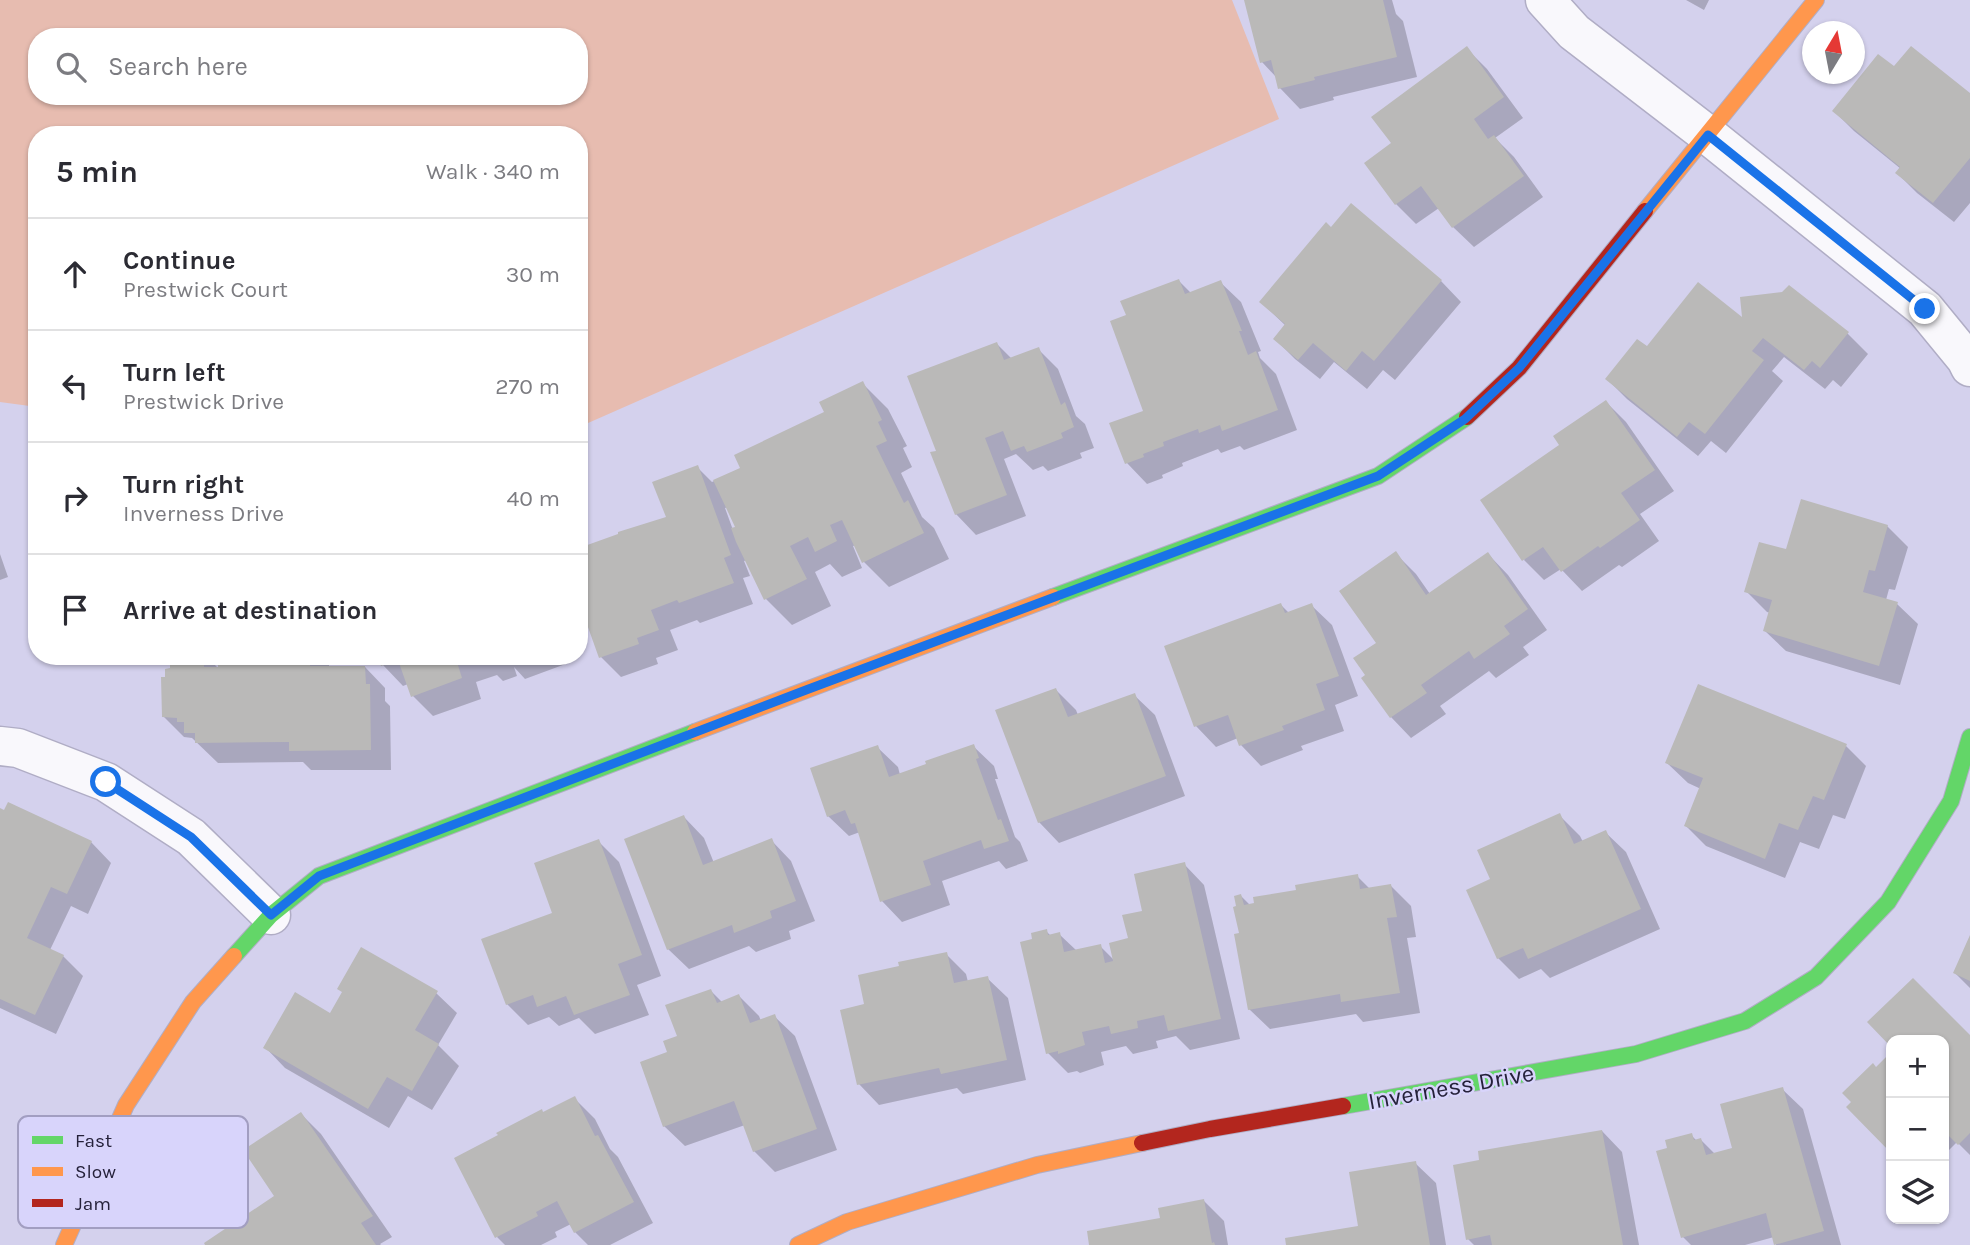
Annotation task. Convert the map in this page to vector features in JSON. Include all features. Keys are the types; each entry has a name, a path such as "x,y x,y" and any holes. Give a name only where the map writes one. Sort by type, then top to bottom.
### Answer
{"street":[{"path":"1545,0 1574,32 1708,135 1925,309 1970,367"},
{"path":"121,1116 193,1002 271,915 319,876 1378,476 1465,419 1519,368 1816,0"},
{"name":"Inverness Drive","path":"798,1245 847,1222 1037,1165 1210,1129 1636,1055 1745,1021 1816,977 1888,902 1951,801 1970,737"},
{"path":"0,746 18,748 106,782 191,837 271,915"},
{"path":"64,1245 72,1228"}],"shaded area":[{"path":"0,0 1232,0 1279,119 588,423 588,126 28,126 28,406 0,402"}],"building":[{"path":"1244,0 1383,0 1397,57 1314,77 1315,80 1278,89 1271,60 1260,63"},
{"path":"1467,46 1504,97 1474,119 1488,139 1494,135 1524,176 1452,228 1421,186 1395,205 1364,163 1391,143 1371,117"},
{"path":"1911,46 1970,93 1970,158 1933,203 1895,173 1900,167 1832,111 1854,84 1865,84 1865,70 1878,54 1894,66"},
{"path":"1351,203 1442,280 1374,361 1362,351 1346,371 1313,343 1298,360 1273,339 1285,324 1259,302 1326,222 1331,227"},
{"path":"1179,279 1185,294 1221,280 1242,331 1239,331 1248,355 1256,351 1278,410 1222,431 1220,425 1199,433 1198,429 1163,442 1164,446 1125,464 1109,423 1143,411 1110,321 1126,315 1120,301"},
{"path":"1698,282 1742,317 1740,297 1782,292 1789,285 1849,332 1820,368 1812,361 1804,370 1763,338 1752,351 1764,360 1705,434 1689,422 1677,437 1605,379 1637,339 1647,346"},
{"path":"997,342 1004,360 1039,347 1061,405 1065,402 1074,427 1061,433 1063,438 1027,452 1024,446 1011,451 1003,431 985,438 1007,495 955,515 930,452 936,451 907,376"},
{"path":"863,381 882,420 878,422 887,441 876,446 904,503 908,500 924,533 862,563 842,520 830,525 837,541 815,552 808,537 790,546 807,579 764,600 736,542 731,528 735,527 713,480 740,468 734,455 824,412 819,402"},
{"path":"1606,400 1655,470 1621,493 1640,520 1561,572 1543,547 1522,561 1480,500 1559,445 1553,436"},
{"path":"698,465 731,555 724,558 734,583 651,610 659,630 637,638 639,644 599,658 588,627 588,545 666,517 652,482"},
{"path":"1801,499 1888,525 1875,571 1869,570 1863,592 1898,602 1879,666 1763,631 1772,600 1744,592 1759,542 1786,549"},
{"path":"1396,551 1426,595 1488,552 1528,609 1504,626 1510,634 1474,659 1469,651 1421,685 1427,693 1390,718 1361,678 1365,675 1353,658 1376,643 1339,591"},
{"path":"1281,603 1285,613 1312,603 1339,676 1316,684 1325,710 1282,726 1284,730 1239,746 1228,715 1194,727 1164,646"},
{"path":"170,665 365,666 366,684 370,684 371,750 289,751 289,742 195,743 195,733 184,733 184,722 177,722 177,718 162,717 161,677 165,677 165,669 170,668"},
{"path":"400,665 458,665 462,678 411,697"},
{"path":"1698,684 1847,744 1824,800 1813,796 1798,830 1779,823 1765,859 1684,826 1703,778 1665,763"},
{"path":"1056,688 1068,717 1135,693 1166,776 1038,823 995,710"},
{"path":"974,744 979,758 976,759 998,820 1001,819 1009,841 984,849 981,840 923,861 931,885 880,902 855,823 851,824 845,810 827,817 810,768 878,745 889,777"},
{"path":"8,802 92,841 67,894 51,887 27,938 64,955 35,1015 0,999 0,808 4,810"},
{"path":"1560,813 1574,844 1606,830 1641,909 1528,959 1523,948 1497,959 1466,890 1490,879 1477,850"},
{"path":"684,815 703,865 772,838 796,901 770,911 772,918 734,933 732,925 667,950 624,839"},
{"path":"599,839 642,955 618,964 630,995 574,1015 566,996 537,1007 533,995 506,1005 481,939 552,913 534,863"},
{"path":"1185,862 1221,1019 1168,1031 1164,1015 1137,1021 1138,1028 1111,1034 1109,1026 1082,1032 1085,1045 1058,1054 1058,1051 1046,1054 1020,942 1032,939 1031,933 1047,929 1048,935 1060,932 1064,952 1101,944 1105,963 1113,961 1109,943 1128,938 1122,915 1142,911 1134,874"},
{"path":"1358,874 1360,889 1391,884 1397,917 1387,918 1400,993 1341,1002 1340,994 1248,1010 1234,934 1239,933 1233,907 1236,906 1234,896 1241,894 1244,905 1254,903 1253,897 1296,890 1295,885"},
{"path":"1970,935 1970,981 1953,973"},
{"path":"361,947 438,991 415,1030 439,1044 412,1091 387,1077 368,1109 263,1048 295,992 330,1013 342,992 337,989"},
{"path":"947,952 954,983 988,976 1007,1060 941,1074 939,1068 857,1085 840,1010 864,1004 858,975 899,966 898,962"},
{"path":"1913,978 1970,1035 1970,1133 1958,1145 1949,1136 1949,1035 1886,1035 1886,1042 1867,1022"},
{"path":"711,989 717,1003 739,994 750,1023 775,1014 817,1129 753,1152 734,1101 663,1127 640,1062 667,1052 663,1041 677,1036 665,1005"},
{"path":"1886,1057 1886,1148 1846,1107 1851,1102 1842,1093 1873,1063 1876,1067"},
{"path":"1783,1087 1824,1231 1774,1245 1766,1213 1681,1238 1656,1151 1667,1148 1665,1140 1692,1133 1694,1140 1701,1138 1706,1155 1732,1148 1720,1104"},
{"path":"575,1096 634,1202 574,1233 557,1201 536,1212 538,1216 495,1238 454,1158 542,1109 543,1112"},
{"path":"301,1112 373,1216 361,1223 376,1245 205,1245 204,1243 226,1228 248,1228 248,1213 274,1196 248,1157 248,1147"},
{"path":"1602,1130 1623,1245 1492,1245 1490,1235 1466,1240 1453,1165 1479,1160 1478,1151"},
{"path":"1416,1161 1430,1245 1286,1245 1285,1238 1358,1226 1349,1172"},
{"path":"1204,1199 1212,1243 1215,1245 1089,1245 1087,1231 1160,1218 1158,1208"}],"traffic: fast":[{"path":"1053,597 1378,476 1467,417"},
{"path":"234,956 271,915 319,876 695,732"},
{"path":"1343,1106 1636,1054 1745,1021 1816,977 1888,902 1951,801 1970,737"}],"traffic: slow":[{"path":"1645,211 1816,0"},
{"path":"695,732 1053,597"},
{"path":"121,1116 193,1002 234,956"},
{"path":"798,1245 847,1222 1037,1165 1142,1143"},
{"path":"64,1245 72,1228"}],"traffic: jam":[{"path":"1467,417 1519,368 1645,211"},
{"path":"1142,1143 1343,1106"}],"route":[{"path":"106,782 191,837 271,915 319,876 1378,476 1465,419 1519,368 1708,135 1925,309"}]}
